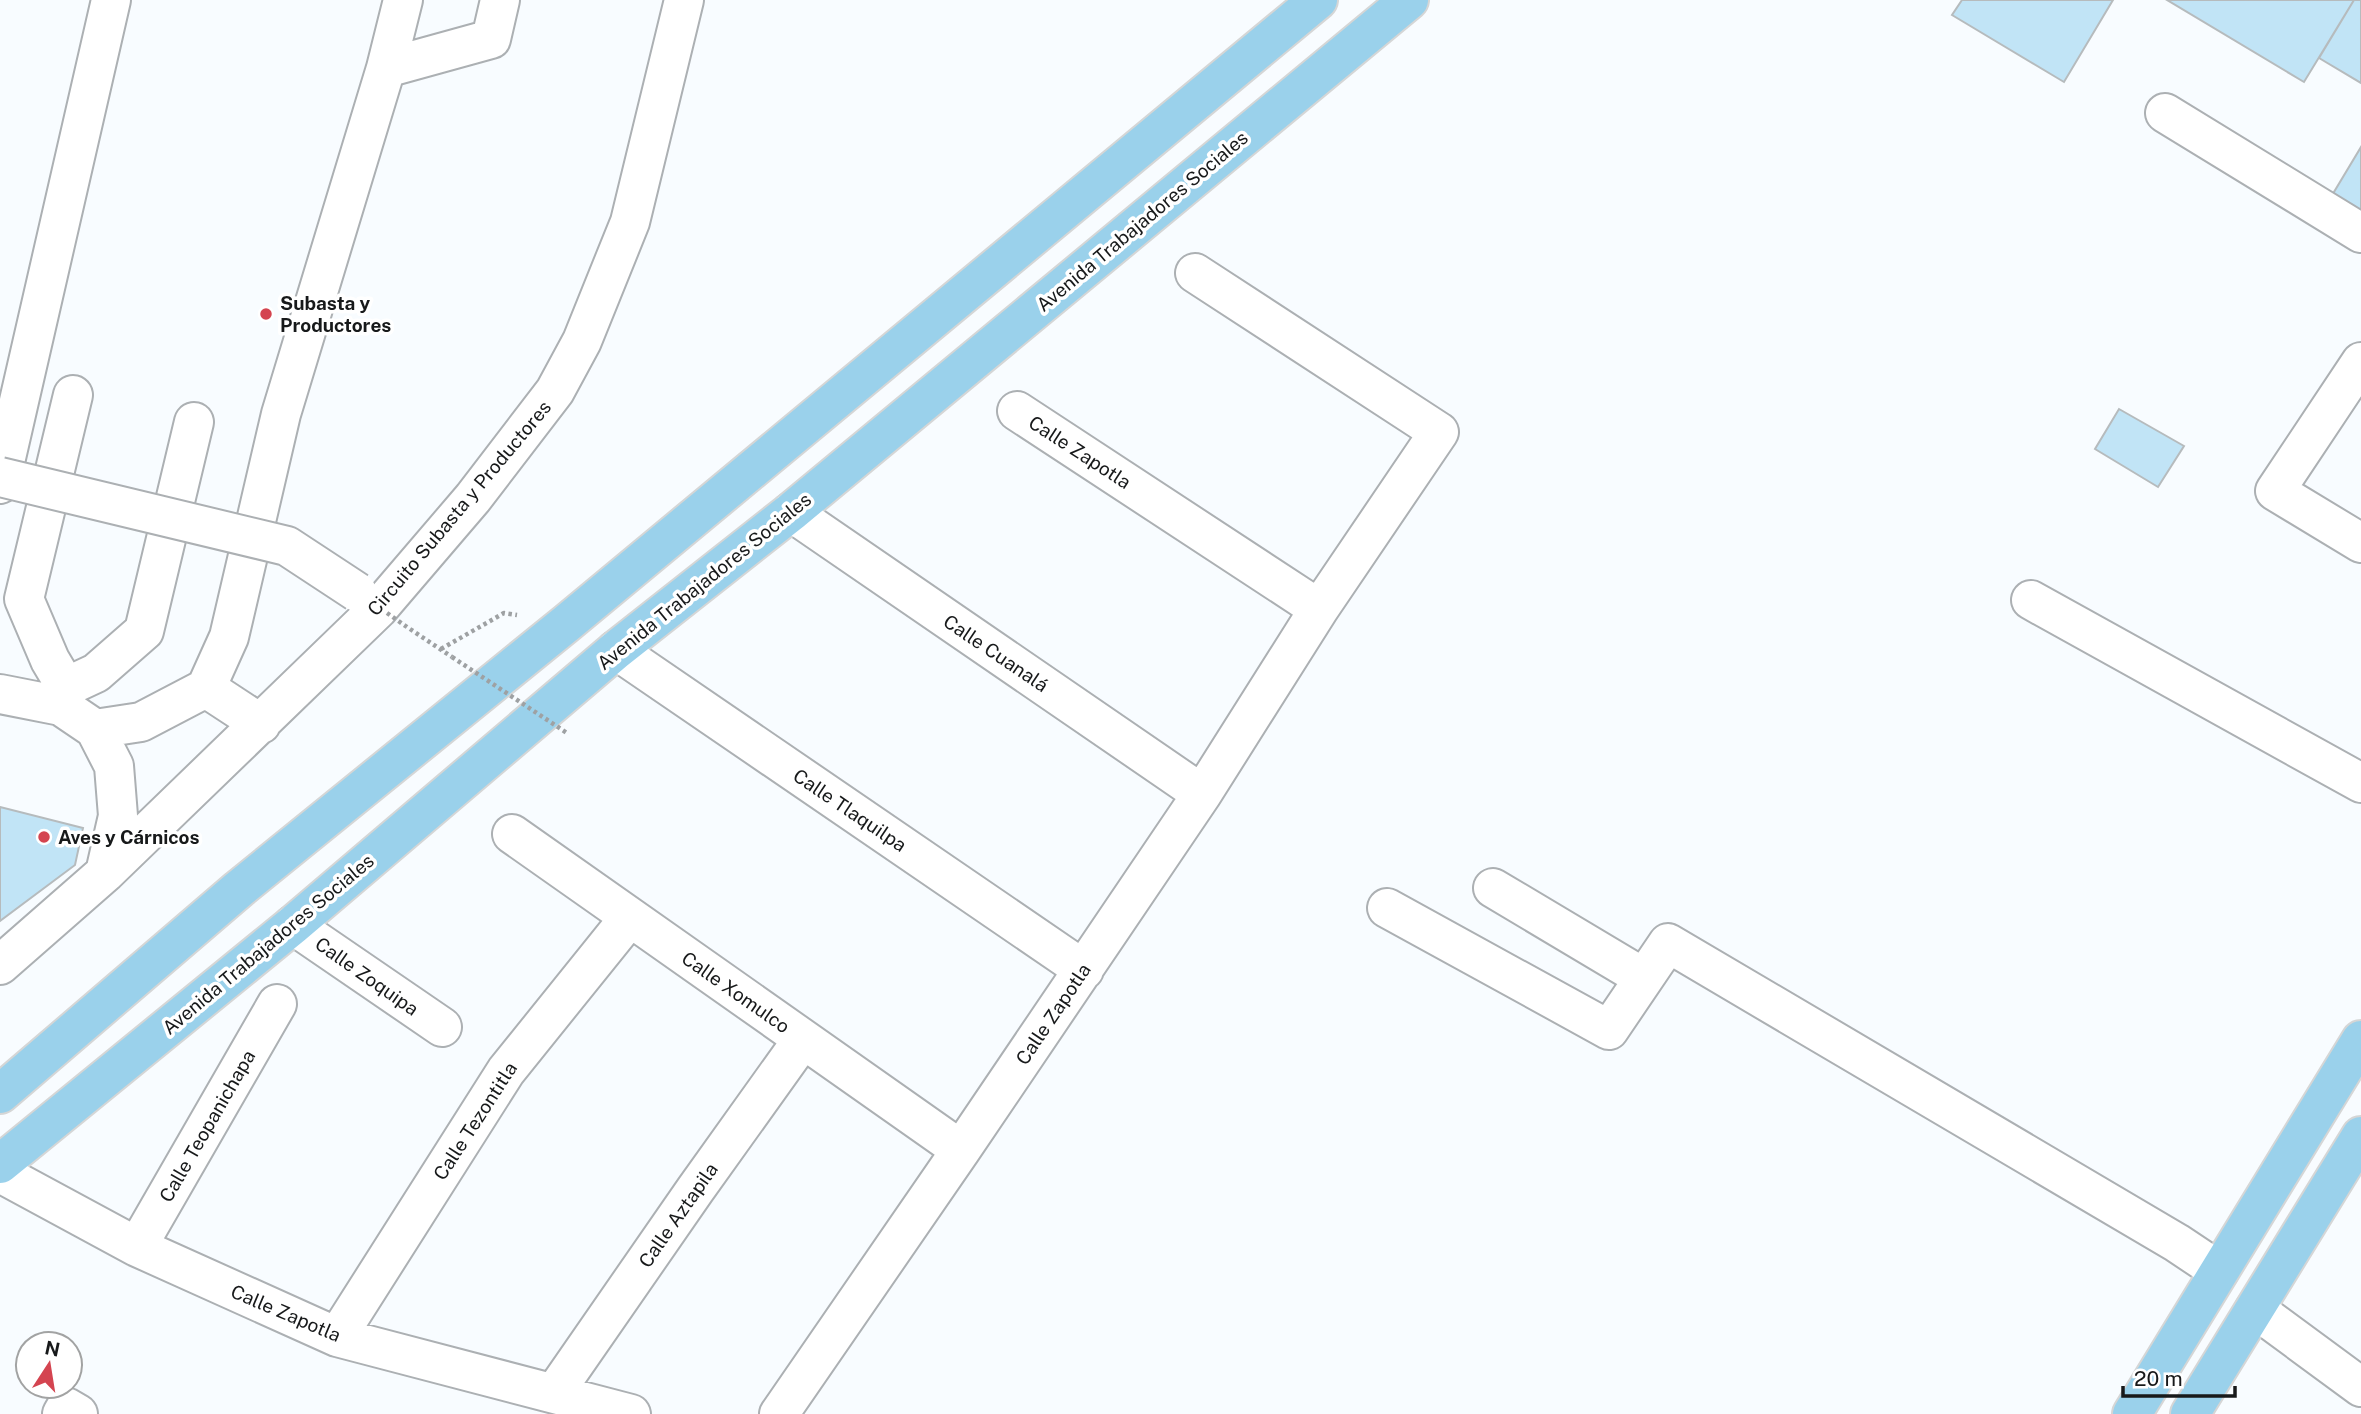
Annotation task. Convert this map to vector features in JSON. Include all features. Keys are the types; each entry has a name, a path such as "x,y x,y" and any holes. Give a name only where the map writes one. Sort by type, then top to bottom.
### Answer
{"main road":[{"path":"0,1094 249,881 567,623 1318,0"},
{"name":"Avenida Trabajadores Sociales","path":"0,1164 293,925 616,650 791,512 1409,0"},
{"path":"2132,1414 2219,1272 2356,1059"},
{"path":"2190,1414 2361,1136"}],"street":[{"path":"0,484 111,0"},
{"path":"95,729 141,722 206,688 229,637 281,414 386,68 403,0"},
{"path":"386,68 491,39 500,0"},
{"name":"Circuito Subasta y Productores","path":"0,965 105,873 378,609 473,498 555,391 582,341 630,222 684,0"},
{"path":"2165,113 2361,233"},
{"name":"Calle Zapotla","path":"779,1414 1084,970 1439,432 1195,273"},
{"path":"2361,362 2275,491 2361,543"},
{"path":"74,395 24,599 63,696 95,729 114,766 118,816 105,873"},
{"name":"Calle Zapotla","path":"1017,411 1320,609"},
{"path":"0,694 63,696 96,673 144,631 194,422"},
{"path":"0,477 288,546 358,592"},
{"name":"Calle Cuanalá","path":"791,512 1202,794"},
{"path":"2031,600 2361,783"},
{"name":"Calle Tlaquilpa","path":"616,650 1084,970"},
{"path":"206,688 261,724"},
{"name":"Calle Xomulco","path":"512,834 961,1150"},
{"path":"1493,888 1644,978"},
{"path":"1387,908 1609,1030 1668,943 2177,1243 2219,1272"},
{"name":"Calle Tezontitla","path":"337,1337 506,1071 630,917"},
{"name":"Calle Zoquipa","path":"293,925 442,1027"},
{"name":"Calle Teopanichapa","path":"137,1247 277,1004"},
{"name":"Calle Aztapila","path":"555,1392 803,1039"},
{"name":"Calle Zapotla","path":"0,1173 137,1247 337,1337 631,1414"},
{"path":"2255,1309 2361,1387"},
{"path":"62,1414 66,1407 78,1414"}],"path":[{"path":"440,649 504,612"},
{"path":"407,627 567,733"}],"building":[{"path":"1962,0 2113,0 2064,82 1952,15"},
{"path":"2167,0 2354,0 2304,82"},
{"path":"2354,0 2361,0 2361,83 2319,58"},
{"path":"2361,147 2361,216 2331,197"},
{"path":"2119,409 2184,446 2158,487 2095,449"},
{"path":"0,807 83,828 75,865 0,921"}],"place":[{"name":"Subasta y Productores","path":"266,314"},
{"name":"Aves y Cárnicos","path":"44,837"}]}
